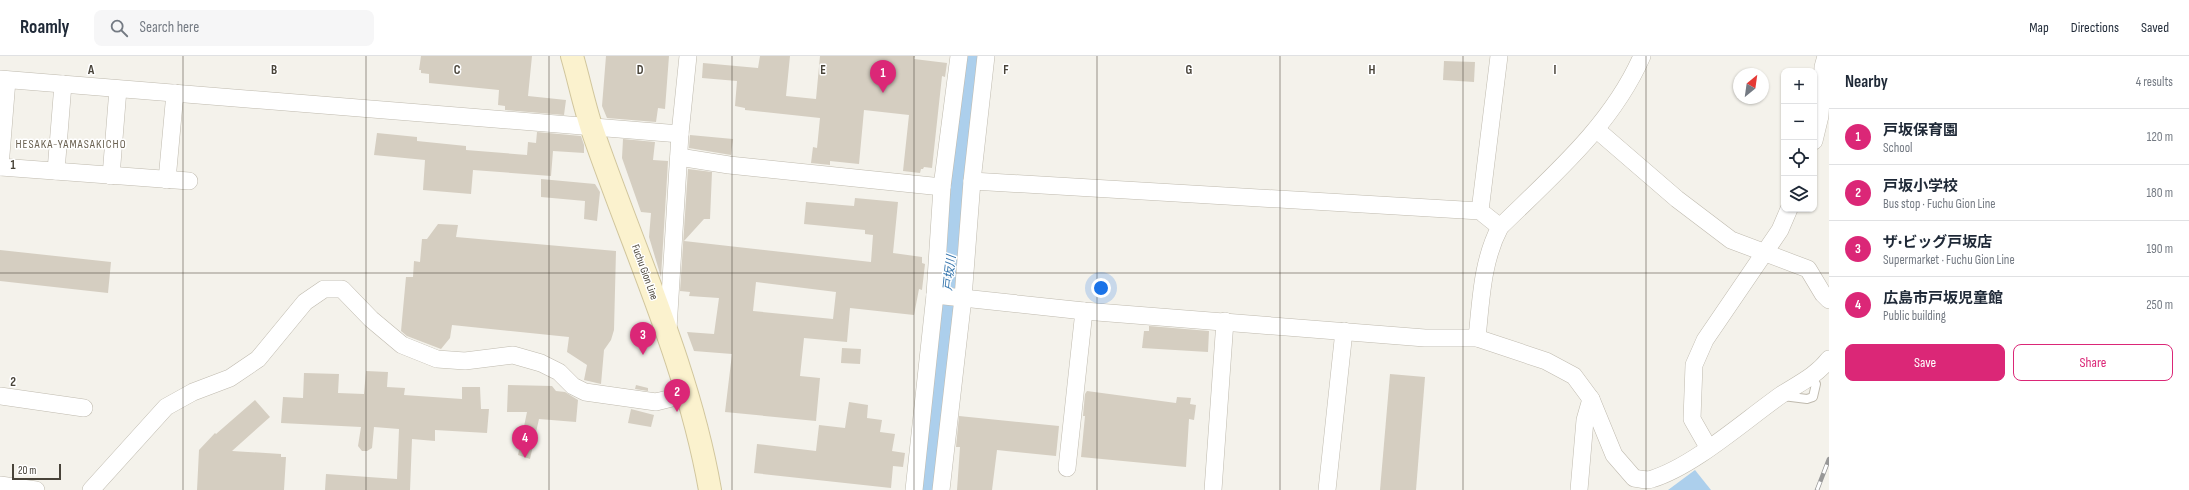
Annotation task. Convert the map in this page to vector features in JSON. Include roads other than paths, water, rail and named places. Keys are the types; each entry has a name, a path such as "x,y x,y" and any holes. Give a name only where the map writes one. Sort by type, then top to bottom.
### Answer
{"main road":[{"name":"Fuchu Gion Line","path":"572,56 592,128 668,334 688,394 710,490"}],"street":[{"path":"668,334 678,157 688,56"},
{"path":"914,490 935,295 942,187 959,56"},
{"path":"941,490 963,298 972,181 986,56"},
{"path":"1480,211 1499,56"},
{"path":"1477,338 1484,273 1492,241 1500,227 1597,130 1618,98 1642,56"},
{"path":"1814,140 1820,116 1823,67 1826,56"},
{"path":"189,181 0,167 3,79 680,134"},
{"path":"56,171 63,84"},
{"path":"111,176 118,89"},
{"path":"167,180 175,93"},
{"path":"1597,130 1677,199 1731,240 1808,269 1823,294 1829,300"},
{"path":"678,157 729,165 942,187"},
{"path":"972,181 1480,211 1500,227"},
{"path":"1708,447 1692,419 1694,365 1705,340 1780,230 1788,212"},
{"path":"91,490 166,407 193,392 230,378 258,359 305,302 324,289 342,289 371,319 402,345 437,359 465,361 512,354 541,363 559,372 573,386 585,392 656,402 688,394"},
{"path":"935,295 1084,310 1344,332 1425,338 1477,338 1546,361 1574,376 1591,400 1614,455 1634,478 1651,480 1676,469 1811,376 1823,367 1829,359"},
{"path":"1067,468 1084,310"},
{"path":"1213,490 1225,321"},
{"path":"1327,490 1344,332"},
{"path":"0,396 84,408"},
{"path":"1579,490 1585,420 1591,400"},
{"path":"0,484 36,490"}],"water":[{"path":"1695,470 1711,490 1668,490"}],"waterway":[{"name":"戸坂川","path":"926,490 974,56"}],"railway":[{"path":"1817,490 1829,459"}],"place":[{"name":"戸坂保育園","path":"883,93"},
{"name":"ザ•ビッグ戸坂店","path":"643,355"},
{"name":"戸坂小学校","path":"677,412"},
{"name":"広島市戸坂児童館","path":"525,458"}],"district":[{"name":"HESAKA-YAMASAKICHO","path":"71,144"}]}
